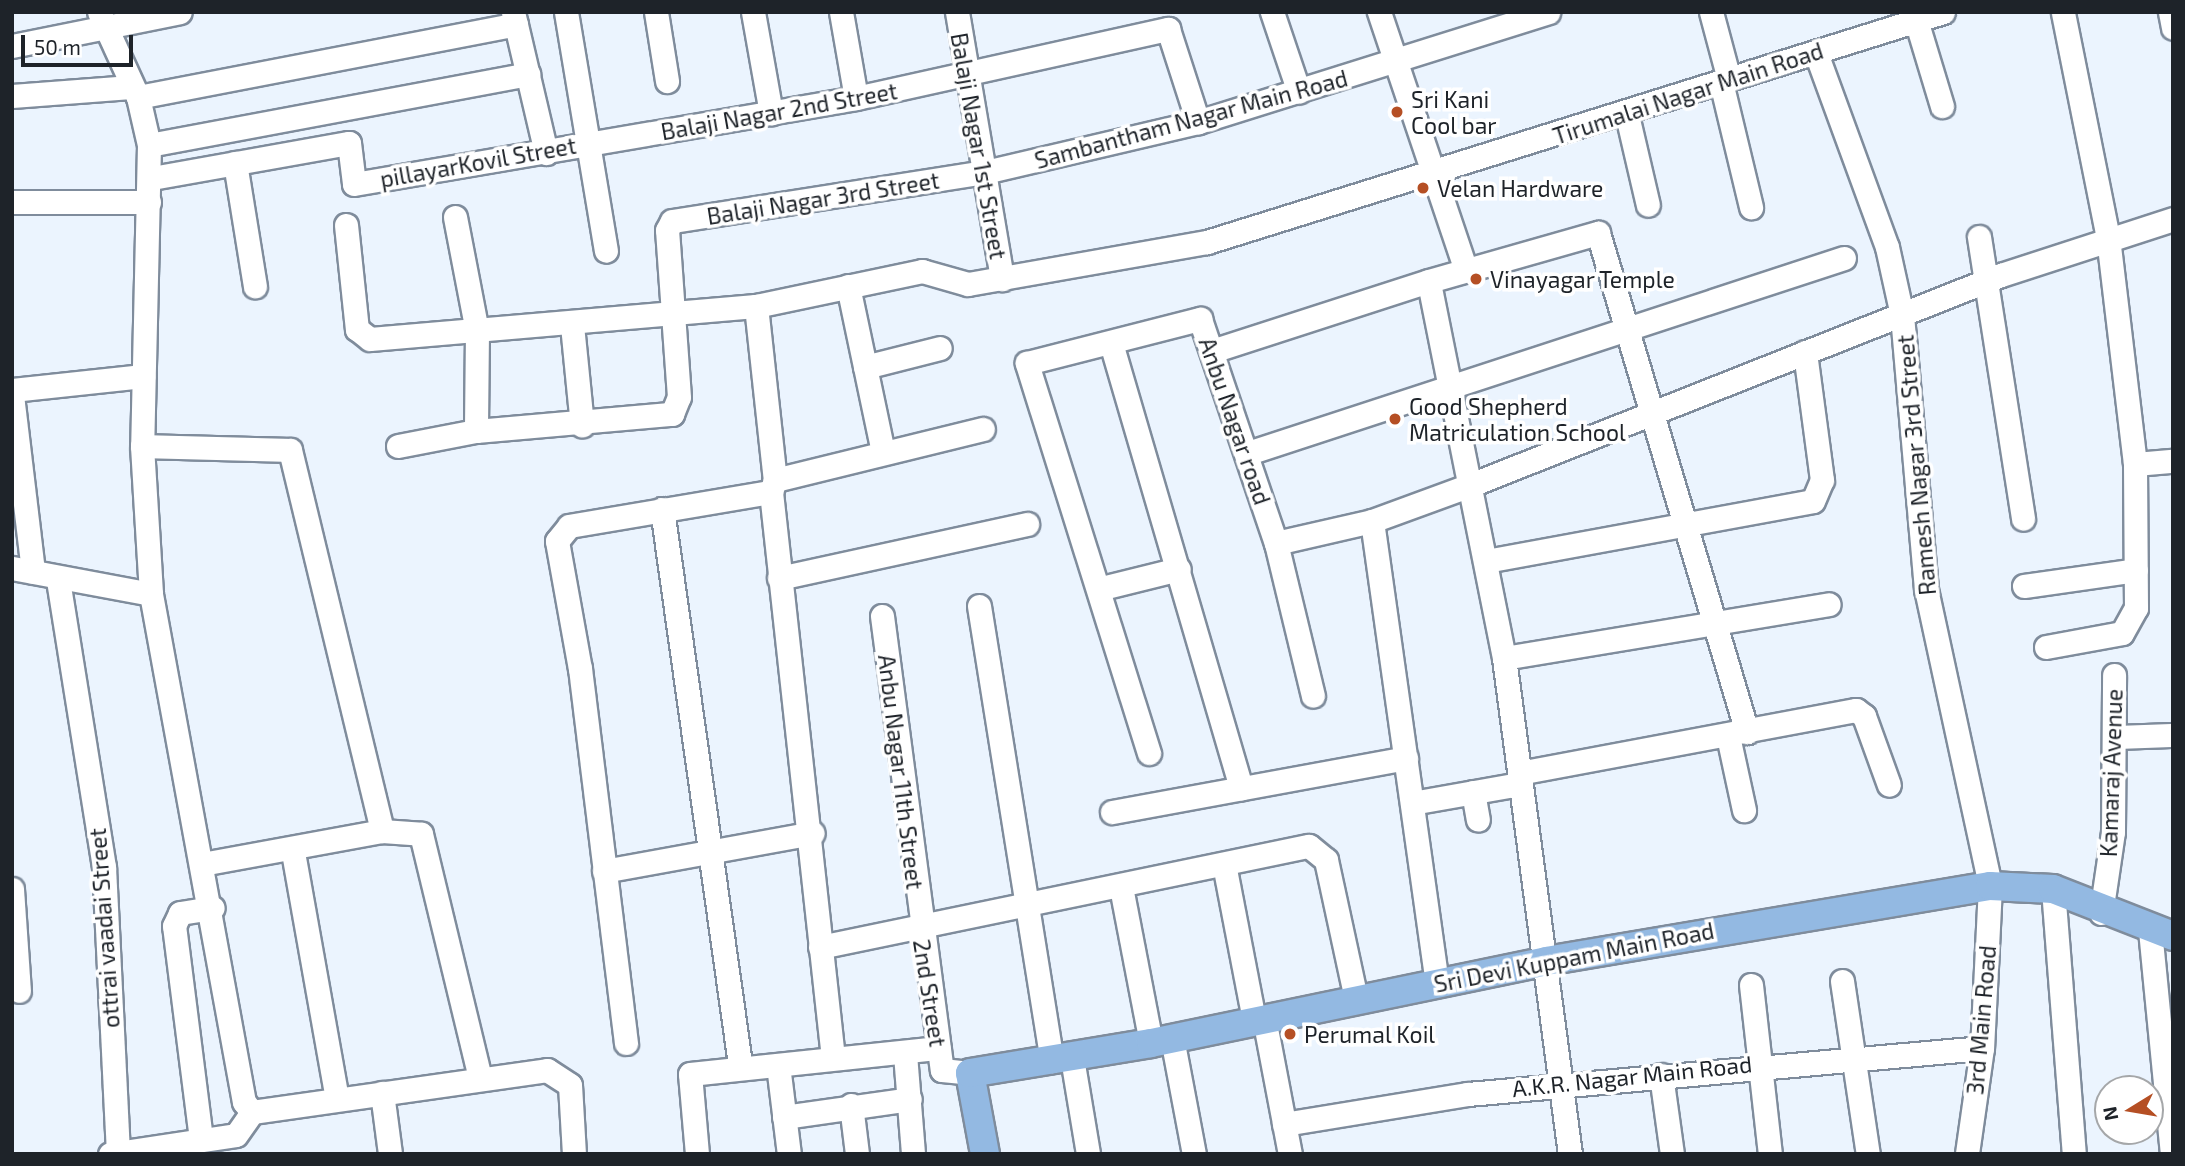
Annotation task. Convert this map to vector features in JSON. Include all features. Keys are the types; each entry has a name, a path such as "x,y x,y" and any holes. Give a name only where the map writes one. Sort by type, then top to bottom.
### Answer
{"main road":[{"name":"Sri Devi Kuppam Main Road","path":"970,1073 1062,1060 1161,1041 1546,961 1990,886 2053,889 2101,913 2162,933"},
{"path":"970,1073 985,1154"}],"street":[{"path":"12,46 102,19 180,12"},
{"path":"566,12 592,142 606,251"},
{"path":"656,12 667,81"},
{"path":"753,12 771,113"},
{"path":"841,12 856,98"},
{"name":"Balaji Nagar 1st Street","path":"957,12 1002,279"},
{"path":"1272,12 1299,92"},
{"path":"1379,12 1466,270"},
{"name":"Sambantham Nagar Main Road","path":"985,172 1198,122 1396,63 1548,12"},
{"path":"1711,12 1751,207"},
{"name":"Tirumalai Nagar Main Road","path":"346,225 359,334 477,331 756,306 922,271 968,284 1206,242 1627,115 1943,12"},
{"path":"2046,648 2122,633 2136,608 2134,464 2108,238 2063,12"},
{"path":"2170,12 2173,28"},
{"path":"12,96 135,92 514,18 546,153"},
{"path":"102,19 135,92 149,145 152,178 149,202 142,446 151,594 202,864 213,908 244,1102 252,1112"},
{"path":"1916,20 1942,106"},
{"name":"Balaji Nagar 2nd Street","path":"592,142 856,98 967,76 1168,29 1198,122"},
{"name":"Ramesh Nagar 3rd Street","path":"1816,52 1887,247 1902,315 1926,589 1990,886"},
{"path":"149,145 528,74"},
{"path":"1627,115 1648,205"},
{"name":"pillayarKovil Street","path":"152,178 349,143 354,184 546,153 592,142"},
{"path":"234,163 255,286"},
{"name":"Balaji Nagar 3rd Street","path":"674,313 667,230 678,219 985,172"},
{"path":"12,202 149,202"},
{"path":"455,217 477,331 476,431"},
{"path":"1276,543 1372,521 1657,414 1805,352 1989,280 2108,238 2172,223"},
{"path":"1212,351 1429,281 1598,233 1657,414 1687,527 1720,624 1738,734 1744,810"},
{"path":"1979,237 1989,280 2023,519"},
{"path":"1248,453 1844,258"},
{"path":"1429,281 1454,384 1504,658 1570,1154"},
{"path":"848,286 883,452"},
{"path":"756,306 779,578 813,833 820,947 833,1058"},
{"path":"398,446 476,431 582,426 660,417 678,408 674,313"},
{"name":"Anbu Nagar road","path":"1102,589 1027,363 1200,319 1248,453 1276,543 1314,696"},
{"path":"572,324 582,426"},
{"path":"1111,342 1241,788"},
{"path":"865,367 940,348"},
{"path":"1486,561 1687,527 1818,497 1822,480 1805,352"},
{"path":"143,376 12,393 23,570 58,580 151,594"},
{"path":"626,1043 580,669 556,541 569,526 773,486 883,452 984,429"},
{"path":"142,446 290,450 382,831"},
{"path":"2134,464 2173,461"},
{"path":"662,509 707,851 740,1064"},
{"path":"1372,521 1437,983"},
{"path":"779,578 1027,524"},
{"path":"1149,753 1102,589 1179,569"},
{"path":"2024,586 2136,570"},
{"name":"ottrai vaadai Street","path":"58,580 104,867 116,1153"},
{"path":"1504,658 1829,604"},
{"path":"979,606 1027,907 1062,1060 1088,1154"},
{"name":"Anbu Nagar 11th Street","path":"881,616 920,928"},
{"name":"Kamaraj Avenue","path":"2101,913 2113,832 2114,675"},
{"path":"1412,803 1473,792 1520,778 1858,710 1889,785"},
{"path":"2115,737 2173,735"},
{"path":"1112,812 1406,758"},
{"path":"1473,792 1478,820"},
{"path":"202,864 293,852 382,831 405,828 421,834 480,1078"},
{"path":"604,871 813,833"},
{"path":"820,947 1027,907 1309,846 1322,853 1356,999"},
{"path":"293,852 337,1099"},
{"path":"1224,864 1290,1154"},
{"name":"3rd Main Road","path":"1967,1154 1982,1048 1990,886"},
{"path":"1121,887 1194,1154"},
{"path":"12,889 19,991"},
{"path":"2053,889 2074,1154"},
{"path":"201,1139 174,926 180,913 213,908"},
{"name":"2nd Street","path":"920,928 944,1073 970,1073"},
{"path":"2162,933 2172,1154"},
{"path":"1842,981 1868,1154"},
{"path":"1751,985 1770,1154"},
{"path":"697,1154 690,1073 740,1064 778,1065 833,1058 905,1054 939,1048"},
{"name":"A.K.R. Nagar Main Road","path":"1284,1124 1562,1084 1760,1063 1982,1048"},
{"path":"905,1054 913,1154"},
{"path":"778,1065 789,1154"},
{"path":"252,1112 547,1070 565,1076 574,1154"},
{"path":"1661,1074 1672,1154"},
{"path":"382,1093 390,1154"},
{"path":"784,1116 910,1099"},
{"path":"851,1105 856,1154"},
{"path":"116,1153 173,1149 201,1139 237,1144 252,1112"}],"place":[{"name":"Sri Kani Cool bar","path":"1397,112"},
{"name":"Velan Hardware","path":"1423,188"},
{"name":"Vinayagar Temple","path":"1476,279"},
{"name":"Good Shepherd Matriculation School","path":"1395,419"},
{"name":"Perumal Koil","path":"1290,1034"}]}
